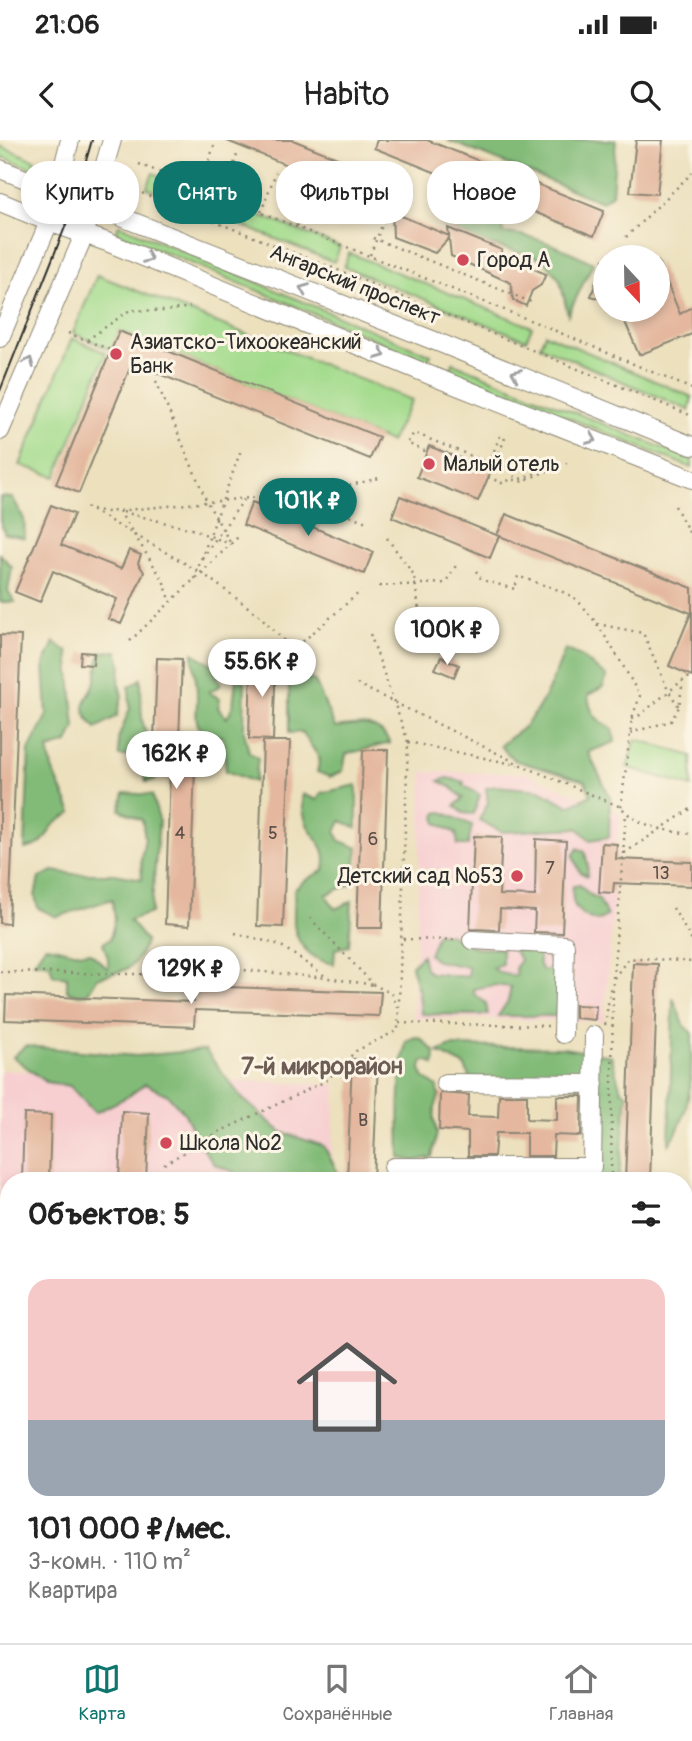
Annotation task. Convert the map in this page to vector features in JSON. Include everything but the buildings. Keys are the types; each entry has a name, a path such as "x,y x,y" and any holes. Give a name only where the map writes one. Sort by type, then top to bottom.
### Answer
{"street":[{"path":"65,161 70,140"},
{"path":"106,161 112,140"},
{"name":"Ангарский проспект","path":"0,169 21,178"},
{"path":"0,202 21,211"},
{"path":"0,338 47,224"},
{"path":"54,224 107,242 432,376 692,479"},
{"path":"0,431 87,224"},
{"name":"Ангарский проспект","path":"138,224 692,446"},
{"path":"432,376 444,345"},
{"path":"472,940 565,945 564,1030"},
{"path":"393,1167 592,1167 595,1030"},
{"path":"445,1083 594,1084"}],"path":[{"path":"209,161 214,146"},
{"path":"235,161 237,155"},
{"path":"139,164 153,169"},
{"path":"262,209 276,172"},
{"path":"626,237 692,173"},
{"path":"139,192 351,275 692,416"},
{"path":"262,212 692,389"},
{"path":"369,255 381,224"},
{"path":"375,238 531,302"},
{"path":"87,340 130,310 166,311 190,307"},
{"path":"68,333 111,350"},
{"path":"156,382 215,520 230,544"},
{"path":"500,436 489,463 414,433 407,443 427,452 429,446 487,469 491,471 488,477 502,483 512,479 520,482 568,463"},
{"path":"505,438 494,467 498,469 509,464 514,469 512,475 520,479 538,472 525,466 527,463 541,469 562,461"},
{"path":"193,580 241,450"},
{"path":"361,591 293,650 260,615 202,573 86,507 106,512 295,494 331,490 383,477"},
{"path":"295,494 369,523"},
{"path":"200,562 245,499"},
{"path":"675,506 692,538"},
{"path":"119,511 163,580 171,602"},
{"path":"119,511 191,529 230,544"},
{"path":"130,641 238,537"},
{"path":"387,538 414,575 420,617"},
{"path":"379,586 445,583 457,564"},
{"path":"476,571 482,580 514,589 518,576 573,597 622,662 639,692 632,718 621,807"},
{"path":"595,624 643,633 668,690 679,707"},
{"path":"164,1164 220,1131 326,1081 356,1051 398,1030 408,742 369,631"},
{"path":"632,718 640,715 682,680 692,676"},
{"path":"630,733 671,721 679,707 682,680"},
{"path":"357,684 523,766 621,807 626,813 660,830 692,834"},
{"path":"408,742 523,766"},
{"path":"623,854 692,808"},
{"path":"611,1172 613,979 626,813"},
{"path":"673,908 692,941"},
{"path":"310,918 374,985"},
{"path":"235,933 280,945 328,978"},
{"path":"403,939 472,940"},
{"path":"595,1030 607,1025 609,992 613,979 628,959 692,962"},
{"path":"0,972 192,975 243,970 328,978 374,985 391,993 399,1013"},
{"path":"399,1023 564,1030"}],"shaded area":[{"name":"Детский сад №53","path":"423,772 525,773 621,813 604,1021 413,1018"},
{"name":"Школа №2","path":"0,1070 336,1085 331,1172 0,1172"}],"green space":[{"path":"447,140 616,140 612,194 602,202 540,177 540,161 500,161"},
{"path":"0,146 35,160 21,161 21,164 0,156"},
{"path":"153,173 153,190 147,188"},
{"path":"262,216 276,224 340,247 334,262 238,224 262,224"},
{"path":"503,224 503,233 538,239 593,263 568,315 560,280 543,259 480,242 442,225"},
{"path":"119,225 431,355 428,361 116,232"},
{"path":"349,253 532,327 526,340 344,267"},
{"path":"97,275 412,400 390,442 119,331 111,350 73,333"},
{"path":"545,334 692,397 689,410 540,346"},
{"path":"72,338 106,353 56,477 20,465"},
{"path":"453,363 692,460 692,468 451,370"},
{"path":"0,497 13,498 24,519 25,538 5,534 0,521"},
{"path":"0,554 12,567 8,591 15,602 0,602"},
{"path":"54,642 68,652 75,727 68,743 48,749 52,769 72,813 54,825 40,844 25,849 29,750 47,715 44,664"},
{"path":"565,649 581,656 607,677 603,687 588,695 595,716 613,729 615,742 588,752 610,797 609,837 590,840 578,828 502,832 479,820 488,803 486,788 496,786 540,790 569,806 591,795 585,781 514,760 500,746 523,728 533,716 549,688"},
{"path":"117,651 121,664 119,684 122,696 117,716 96,728 85,713 85,703 96,679 101,652"},
{"path":"193,653 212,664 221,685 209,692 220,699 218,708 227,718 233,705 236,679 245,682 244,731 249,752 258,758 255,782 226,771 223,737 204,732 197,723"},
{"path":"299,676 315,681 335,728 359,725 373,727 390,743 346,754 343,771 330,777 317,772 320,759 302,732 289,733 289,678"},
{"path":"141,679 144,726 151,743 158,750 155,780 146,782 140,756 119,756 118,739 130,708 129,687"},
{"path":"636,739 692,756 692,787 627,767"},
{"path":"447,778 464,782 463,785 480,795 474,814 463,813 455,806 463,798 439,781"},
{"path":"357,785 357,828 341,821 336,832 340,841 358,848 353,883 326,895 335,909 352,901 349,946 335,949 334,964 309,953 295,930 294,890 324,870 325,863 322,848 305,820 302,794 317,800 321,793"},
{"path":"124,793 152,795 159,820 151,913 129,920 146,941 129,968 97,978 87,994 79,995 67,991 67,977 53,975 50,964 34,962 45,946 90,952 108,969 103,943 110,939 115,919 112,899 57,917 38,908 35,896 39,878 53,871 114,874 142,879 141,859 145,838 142,820 120,810"},
{"path":"442,812 472,825 468,845 458,845 456,833 437,823 435,817"},
{"path":"578,848 585,852 587,876 580,872 573,856"},
{"path":"580,885 590,895 599,899 607,916 597,921 580,913 574,904 573,886"},
{"path":"437,933 449,934 476,948 502,949 502,964 492,968 516,976 515,969 520,959 513,950 539,949 539,964 543,971 550,970 553,964 547,957 550,951 558,948 557,1016 498,1016 508,1001 511,987 494,985 473,989 474,994 486,1003 488,1015 421,1014 419,993 411,966 422,955 425,968 430,973 468,977 468,967 437,961 429,955"},
{"path":"673,998 685,1027 692,1033 692,1063 686,1106 677,1133 669,1145"},
{"path":"415,1037 435,1052 434,1065 423,1061 421,1068 423,1077 437,1087 439,1096 435,1108 437,1133 432,1157 415,1161 400,1158 399,1114 406,1041"},
{"path":"25,1046 136,1056 205,1050 242,1098 281,1132 324,1146 337,1172 234,1172 214,1164 198,1141 185,1114 168,1095 145,1084 129,1096 95,1113 70,1086 46,1082 13,1057"},
{"path":"451,1046 563,1048 611,1056 621,1090 627,1094 620,1172 598,1172 604,1161 597,1128 600,1088 470,1078 464,1065 438,1052"}],"tram line":[{"path":"0,391 71,212 92,140"}],"place":[{"name":"Город А","path":"463,260"},
{"name":"Азиатско-Тихоокеанский Банк","path":"116,354"},
{"name":"Малый отель","path":"429,464"},
{"name":"Детский сад №53","path":"517,876"},
{"name":"Школа №2","path":"166,1143"}],"district":[{"name":"7-й микрорайон","path":"322,1066"}]}
